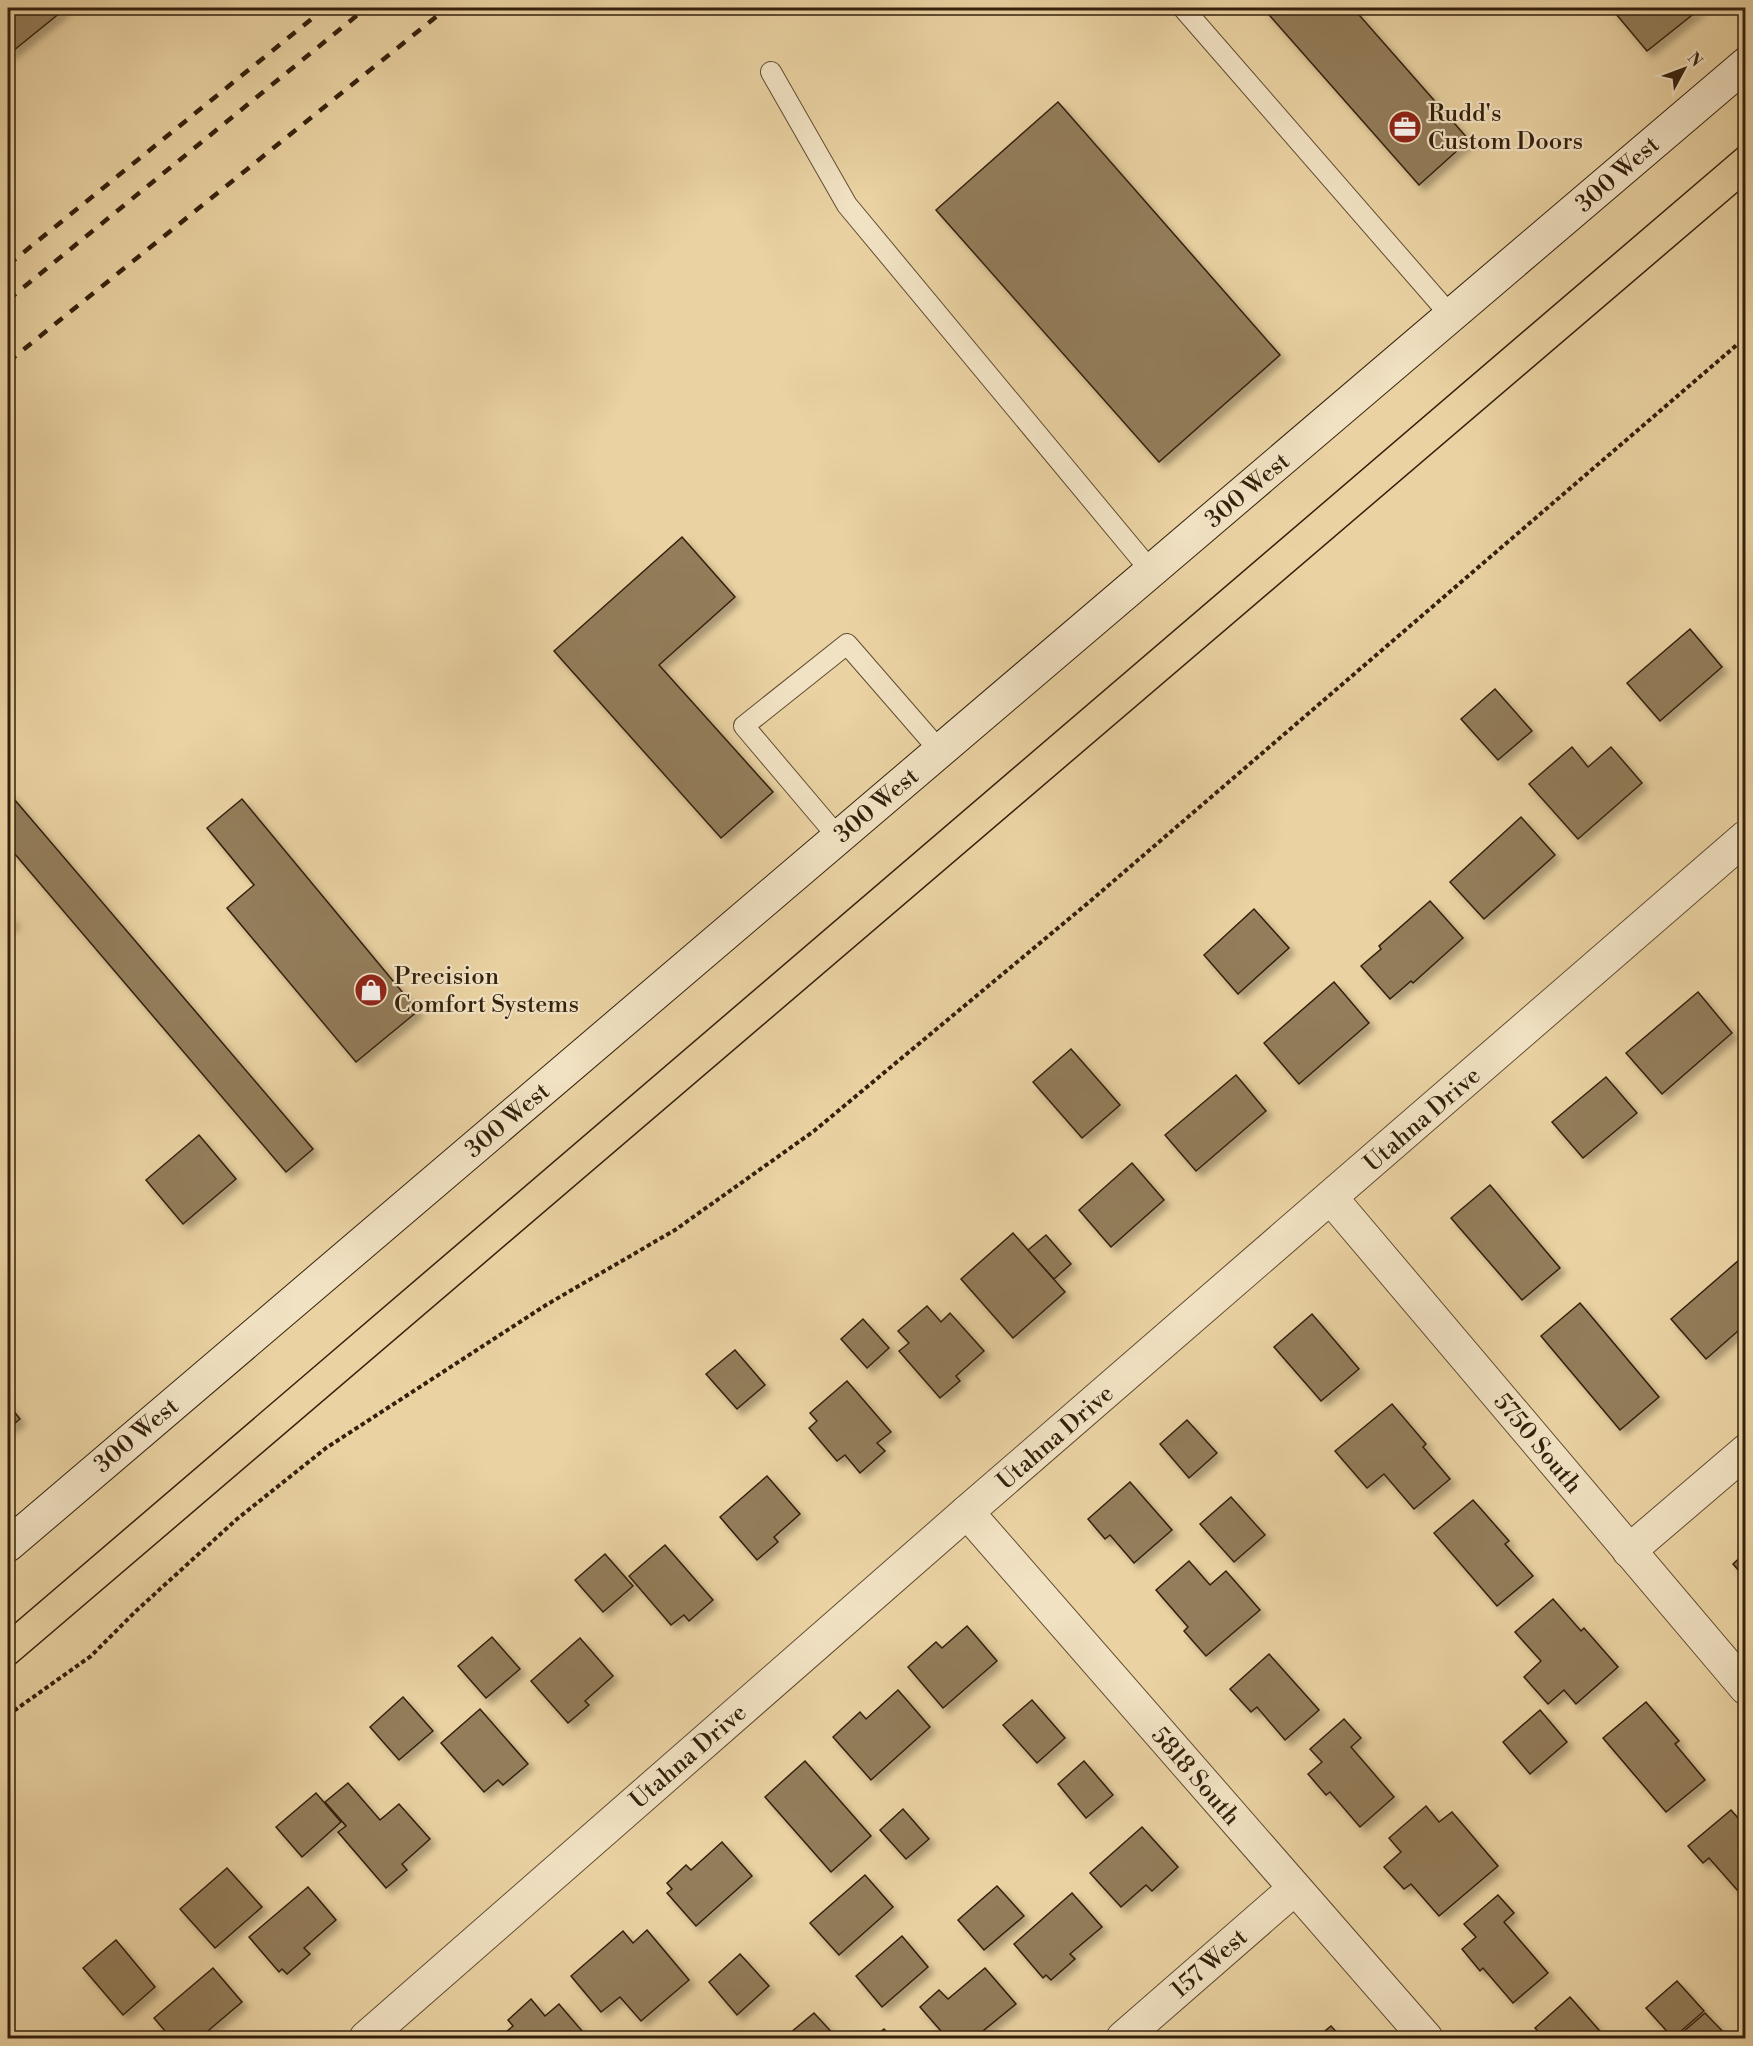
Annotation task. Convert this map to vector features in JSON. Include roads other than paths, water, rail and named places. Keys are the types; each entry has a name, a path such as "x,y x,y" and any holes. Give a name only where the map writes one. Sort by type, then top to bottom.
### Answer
{"street":[{"name":"300 West","path":"8,1545 1746,64"},
{"name":"Utahna Drive","path":"366,2038 967,1512 1746,837"},
{"name":"5750 South","path":"1330,1198 1746,1688"},
{"path":"1629,1551 1746,1451"},
{"name":"5818 South","path":"967,1512 1426,2038"},
{"name":"157 West","path":"1123,2038 1294,1888"}],"lane":[{"path":"1183,8 1451,316"},
{"path":"771,72 847,205 1151,571"},
{"path":"838,837 744,726 847,644 940,751"}],"tram line":[{"path":"8,1629 1746,141"},
{"path":"8,1670 1746,185"}],"railway":[{"path":"8,265 325,8"},
{"path":"8,300 366,8"},
{"path":"8,362 447,8"}],"place":[{"name":"Rudd's Custom Doors","path":"1405,127"},
{"name":"Precision Comfort Systems","path":"371,990"}]}
